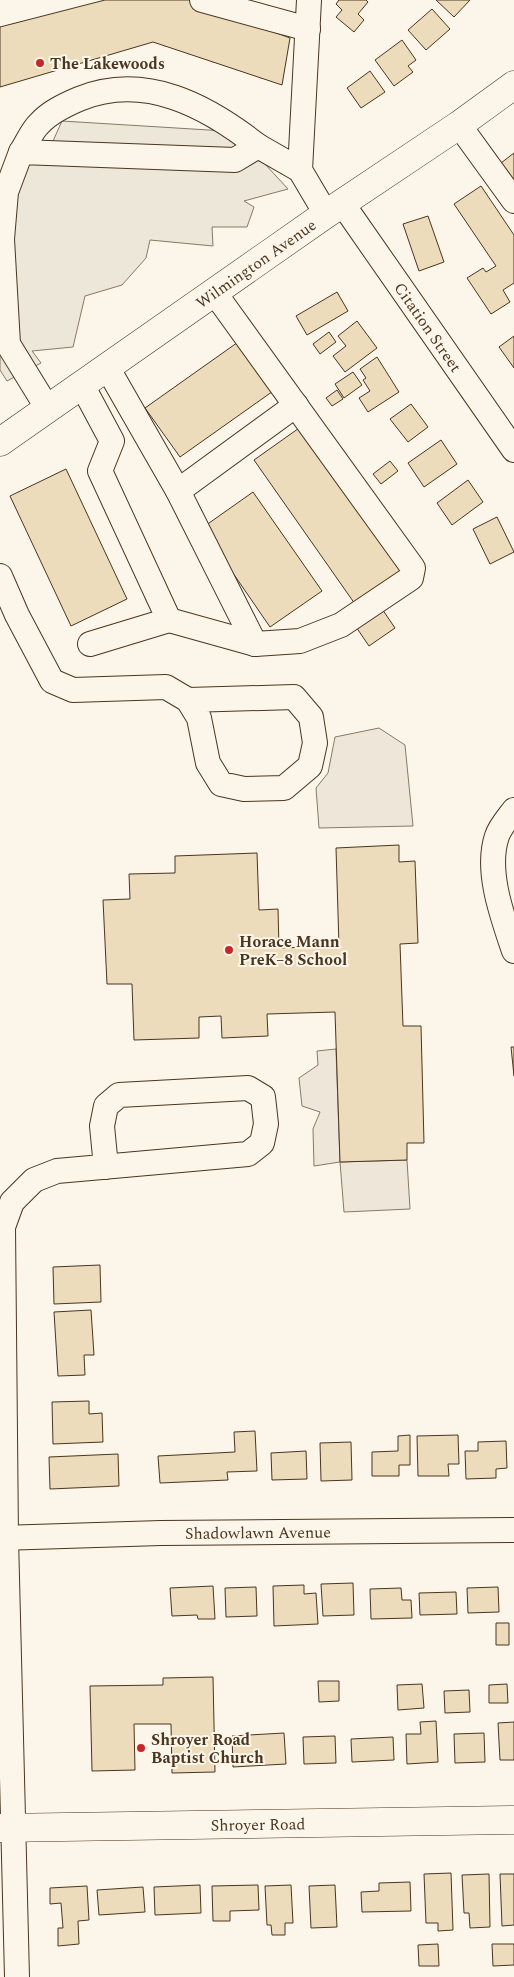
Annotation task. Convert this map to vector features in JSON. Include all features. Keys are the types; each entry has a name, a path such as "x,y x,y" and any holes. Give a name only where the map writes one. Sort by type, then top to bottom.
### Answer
{"main road":[{"name":"Wilmington Avenue","path":"0,442 334,208 460,125 514,85"},
{"name":"Shroyer Road","path":"6,1828 514,1820"}],"street":[{"path":"202,0 308,29"},
{"path":"48,409 8,344 2,239 6,192 21,152 39,123 62,106 92,94 122,89 159,92 197,106 230,124 258,146 300,170 309,0"},
{"path":"460,125 514,201"},
{"path":"21,152 235,160 258,146"},
{"name":"Citation Street","path":"300,170 334,208 514,450"},
{"path":"90,644 169,620 255,644 300,641 341,625 411,578 414,568 214,292"},
{"path":"108,368 178,491 255,644"},
{"path":"82,385 112,441 100,471 169,620"},
{"path":"178,491 296,405"},
{"path":"0,576 26,632 52,681 73,690 166,687 188,700 199,718 208,763 221,784 244,789 284,788 310,766 315,743 311,717 294,697 188,700"},
{"path":"514,810 497,834 493,851 496,896 514,951"},
{"path":"17,1977 6,1828 3,1538 3,1227 12,1202 34,1180 57,1171 106,1167 248,1154 262,1143 266,1124 263,1097 248,1088 118,1095 106,1106 102,1126 106,1167"},
{"name":"Shadowlawn Avenue","path":"3,1538 161,1533 514,1530"}],"shaded area":[{"path":"62,121 225,131 264,163 288,189 244,201 254,207 247,227 212,227 213,246 150,240 146,258 122,285 85,296 73,347 32,351 41,363 7,381 0,370 0,220 32,158 53,141"},
{"path":"379,728 405,745 413,826 319,828 316,788 328,773 335,737"},
{"path":"336,1049 340,1162 314,1166 313,1129 320,1112 302,1106 299,1078 318,1065 317,1051"},
{"path":"407,1160 410,1209 344,1212 340,1162"}],"building":[{"name":"The Lakewoods","path":"105,0 189,0 290,38 282,85 153,42 0,87 0,27"},
{"path":"339,0 366,0 368,2 358,14 364,20 354,32 336,17 342,10 336,4"},
{"path":"436,0 470,0 454,17"},
{"path":"432,9 450,29 426,50 408,30"},
{"path":"402,40 416,60 408,66 413,72 394,86 375,60"},
{"path":"370,71 385,92 361,108 347,88"},
{"path":"514,153 514,181 501,163"},
{"path":"481,186 514,235 514,283 503,290 510,302 491,314 467,278 483,268 486,272 496,266 454,204"},
{"path":"428,216 444,262 419,271 403,224"},
{"path":"337,292 348,311 307,335 296,316"},
{"path":"357,321 377,348 345,372 333,356 346,346 338,336"},
{"path":"329,332 336,342 320,354 313,344"},
{"path":"514,336 514,368 499,347"},
{"path":"241,340 276,389 180,457 145,408"},
{"path":"377,357 399,392 368,412 359,398 370,391 363,380 366,378 360,369"},
{"path":"353,372 362,385 344,398 335,384"},
{"path":"337,390 343,399 332,406 326,398"},
{"path":"411,404 428,427 408,442 390,419"},
{"path":"302,426 403,570 355,604 254,460"},
{"path":"441,440 457,464 424,487 408,463"},
{"path":"390,461 398,471 381,484 373,474"},
{"path":"66,469 127,599 71,626 10,496"},
{"path":"468,480 483,502 452,525 437,503"},
{"path":"253,492 322,591 270,627 202,528"},
{"path":"497,517 514,552 490,564 473,529"},
{"path":"378,603 395,628 369,646 352,621"},
{"path":"399,845 399,862 415,861 418,943 400,944 403,1026 421,1026 424,1143 407,1143 407,1160 340,1162 335,1012 267,1014 268,1036 222,1038 221,1016 199,1017 199,1038 134,1040 132,984 107,984 103,900 130,899 129,874 175,873 175,856 257,853 259,910 278,909 279,948 339,946 336,848"},
{"path":"511,1047 514,1047 514,1076"},
{"path":"100,1265 101,1302 54,1304 53,1267"},
{"path":"91,1310 94,1355 84,1355 85,1375 58,1376 54,1312"},
{"path":"89,1401 89,1414 102,1413 103,1442 53,1444 52,1402"},
{"path":"255,1431 257,1471 227,1472 228,1480 160,1483 158,1456 235,1452 234,1432"},
{"path":"410,1435 410,1465 399,1465 399,1476 372,1476 372,1452 398,1451 398,1436"},
{"path":"458,1435 459,1464 448,1464 449,1476 418,1476 417,1436"},
{"path":"506,1441 507,1468 496,1469 496,1478 466,1479 465,1451 478,1451 478,1442"},
{"path":"351,1442 352,1480 321,1481 320,1443"},
{"path":"306,1451 307,1479 272,1480 271,1453"},
{"path":"118,1454 119,1486 50,1489 49,1457"},
{"path":"353,1583 354,1615 323,1616 321,1584"},
{"path":"304,1585 304,1594 316,1593 318,1624 274,1626 273,1586"},
{"path":"213,1586 215,1619 198,1619 197,1615 172,1616 170,1588"},
{"path":"256,1587 257,1616 226,1617 225,1588"},
{"path":"498,1587 499,1612 468,1613 467,1588"},
{"path":"401,1588 402,1600 411,1600 412,1618 371,1619 370,1589"},
{"path":"456,1592 457,1614 420,1615 419,1593"},
{"path":"496,1623 509,1623 509,1645 496,1645"},
{"path":"213,1677 215,1772 172,1773 171,1724 134,1724 135,1770 92,1771 90,1686 163,1685 163,1678"},
{"path":"318,1681 339,1681 339,1701 319,1702"},
{"path":"422,1684 424,1708 398,1710 397,1685"},
{"path":"507,1684 508,1703 489,1703 489,1685"},
{"path":"469,1690 470,1712 445,1713 444,1691"},
{"path":"436,1721 438,1762 407,1764 406,1734 421,1734 420,1722"},
{"path":"514,1722 514,1760 500,1760 498,1723"},
{"path":"284,1733 286,1764 233,1767 232,1736"},
{"path":"484,1733 485,1762 455,1763 454,1734"},
{"path":"335,1736 336,1763 304,1764 303,1737"},
{"path":"393,1737 394,1760 352,1762 351,1739"},
{"path":"451,1873 453,1930 438,1931 438,1923 426,1923 424,1874"},
{"path":"489,1874 490,1927 470,1928 469,1913 464,1913 462,1875"},
{"path":"500,1874 514,1874 514,1925 502,1926"},
{"path":"410,1882 411,1911 362,1912 361,1892 379,1891 379,1883"},
{"path":"200,1885 201,1913 155,1915 154,1887"},
{"path":"258,1885 259,1910 230,1911 230,1921 213,1921 212,1886"},
{"path":"291,1885 293,1923 285,1923 285,1935 272,1935 271,1925 267,1925 265,1886"},
{"path":"335,1885 337,1927 311,1928 309,1886"},
{"path":"87,1886 89,1920 78,1921 79,1944 58,1946 58,1928 63,1928 61,1903 50,1904 50,1888"},
{"path":"143,1887 145,1912 99,1915 97,1890"},
{"path":"438,1944 439,1966 419,1966 418,1945"},
{"path":"492,1944 514,1944 514,1965 493,1966"}],"place":[{"name":"The Lakewoods","path":"40,63"},
{"name":"Horace Mann PreK–8 School","path":"229,950"},
{"name":"Shroyer Road Baptist Church","path":"141,1748"}]}
